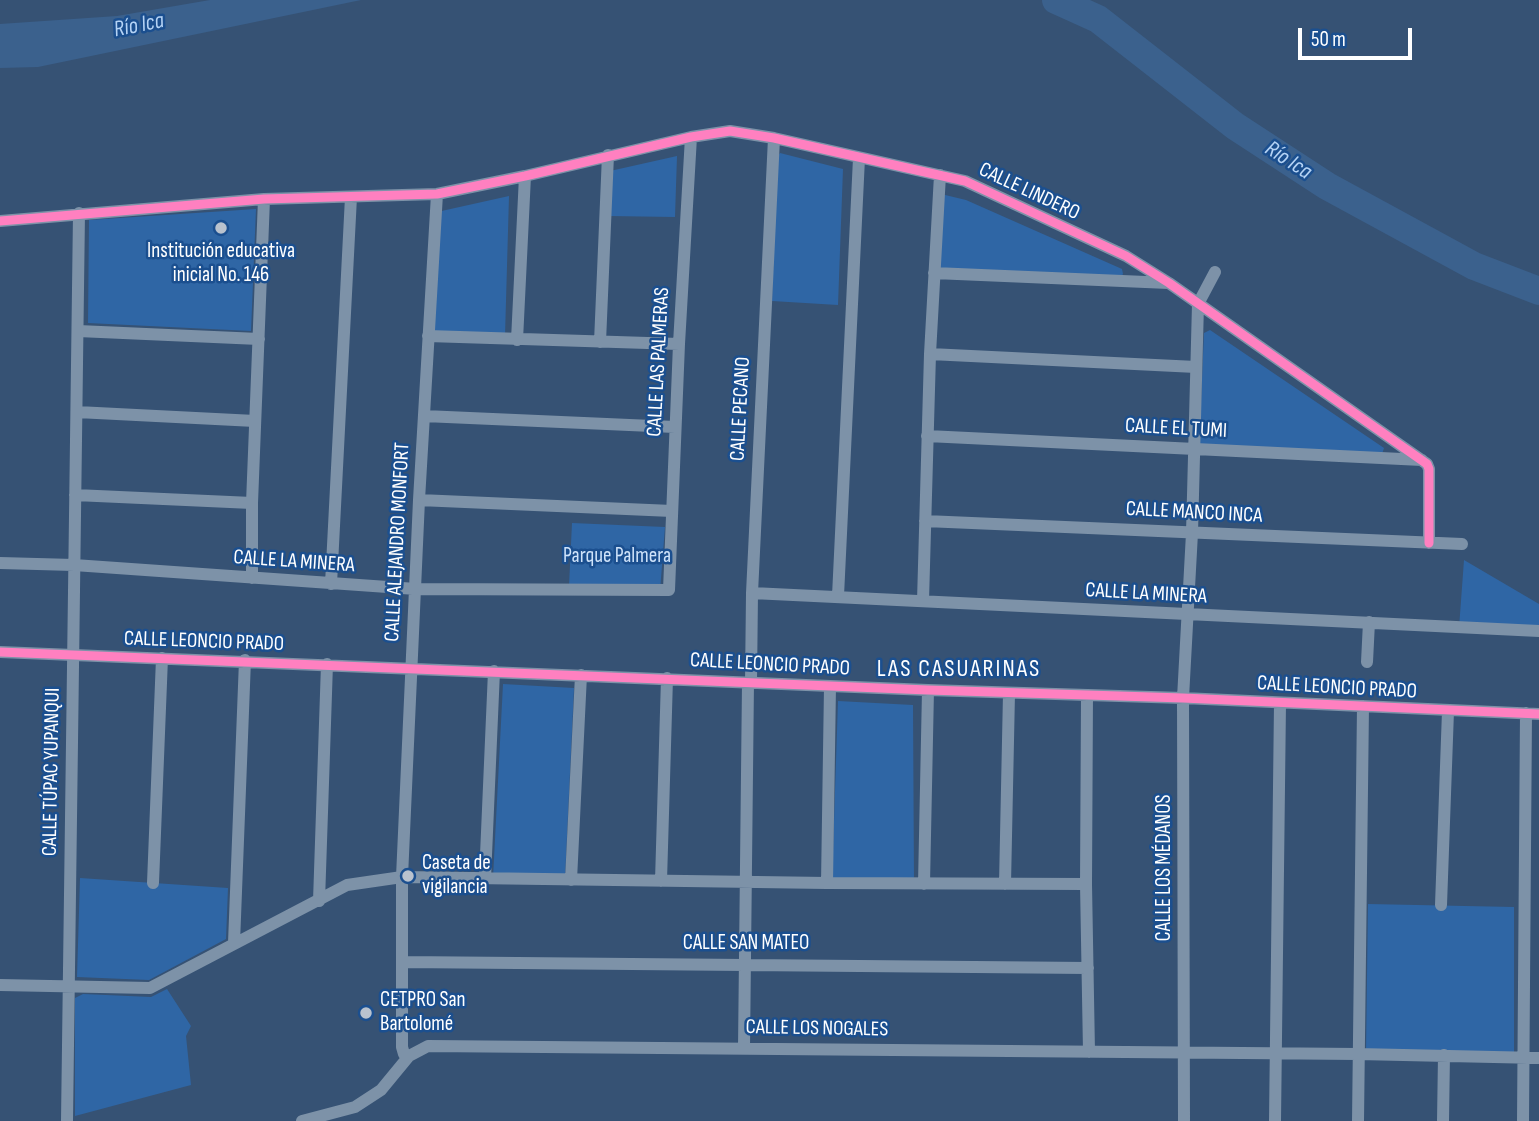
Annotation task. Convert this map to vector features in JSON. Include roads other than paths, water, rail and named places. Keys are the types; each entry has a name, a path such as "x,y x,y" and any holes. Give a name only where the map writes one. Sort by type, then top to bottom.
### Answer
{"street":[{"name":"CALLE LINDERO","path":"0,221 79,212 264,199 437,194 691,137 730,131 774,138 972,184 1126,256 1423,460"},
{"name":"CALLE LAS PALMERAS","path":"669,590 691,137"},
{"name":"CALLE PECANO","path":"744,1048 752,593 774,138"},
{"path":"600,342 608,155"},
{"path":"838,596 859,158"},
{"path":"923,601 930,354 940,175"},
{"path":"517,340 525,176"},
{"name":"CALLE ALEJANDRO MONFORT","path":"409,1056 404,1054 402,1047 402,877 419,500 437,194"},
{"path":"331,584 351,197"},
{"path":"252,579 252,503 264,199"},
{"name":"CALLE TÚPAC YUPANQUI","path":"67,1121 79,212"},
{"path":"1198,304 1214,272"},
{"path":"934,273 1169,284"},
{"name":"CALLE LOS MÉDANOS","path":"1184,1121 1186,1052 1183,698 1192,533 1198,304"},
{"path":"78,331 259,339"},
{"path":"428,336 679,344"},
{"path":"930,354 1196,367"},
{"path":"77,412 255,421"},
{"path":"424,416 676,427"},
{"name":"CALLE EL TUMI","path":"928,436 1423,460"},
{"path":"1423,460 1429,469 1429,543"},
{"path":"75,495 252,503"},
{"path":"419,500 673,511"},
{"name":"CALLE MANCO INCA","path":"925,521 1462,544"},
{"name":"CALLE LA MINERA","path":"0,563 74,565 416,589 669,590"},
{"name":"CALLE LA MINERA","path":"752,593 1539,631"},
{"path":"1367,662 1369,622"},
{"name":"CALLE LEONCIO PRADO","path":"0,652 1532,714"},
{"path":"153,883 162,658"},
{"path":"234,943 245,660"},
{"path":"318,901 327,664"},
{"path":"485,878 494,671"},
{"path":"571,880 581,675"},
{"path":"661,881 667,678"},
{"path":"827,883 830,686"},
{"path":"924,884 928,690"},
{"path":"1005,884 1009,692"},
{"path":"1087,695 1089,1052"},
{"path":"1275,1121 1280,703"},
{"path":"1358,1121 1363,706"},
{"path":"1441,905 1448,710"},
{"path":"1523,1121 1532,714"},
{"path":"0,985 150,988 347,885 402,877 1086,884"},
{"name":"CALLE SAN MATEO","path":"403,962 1088,968"},
{"name":"CALLE LOS NOGALES","path":"409,1056 419,1048 428,1046 1186,1052 1539,1058"},
{"path":"1443,1121 1444,1055"},
{"path":"302,1121 355,1107 381,1090 409,1056"}],"water":[{"name":"Río Ica","path":"210,0 361,0 38,67 0,68 0,24 117,16"}],"waterway":[{"name":"Río Ica","path":"1056,0 1098,19 1235,126 1327,186 1474,266 1539,291"}],"place":[{"name":"Institución educativa inicial No. 146","path":"221,228"},
{"name":"Caseta de vigilancia","path":"408,876"},
{"name":"CETPRO San Bartolomé","path":"366,1013"}],"district":[{"name":"LAS CASUARINAS","path":"959,670"}],"park label":[{"name":"Parque Palmera","path":"617,557"}]}
